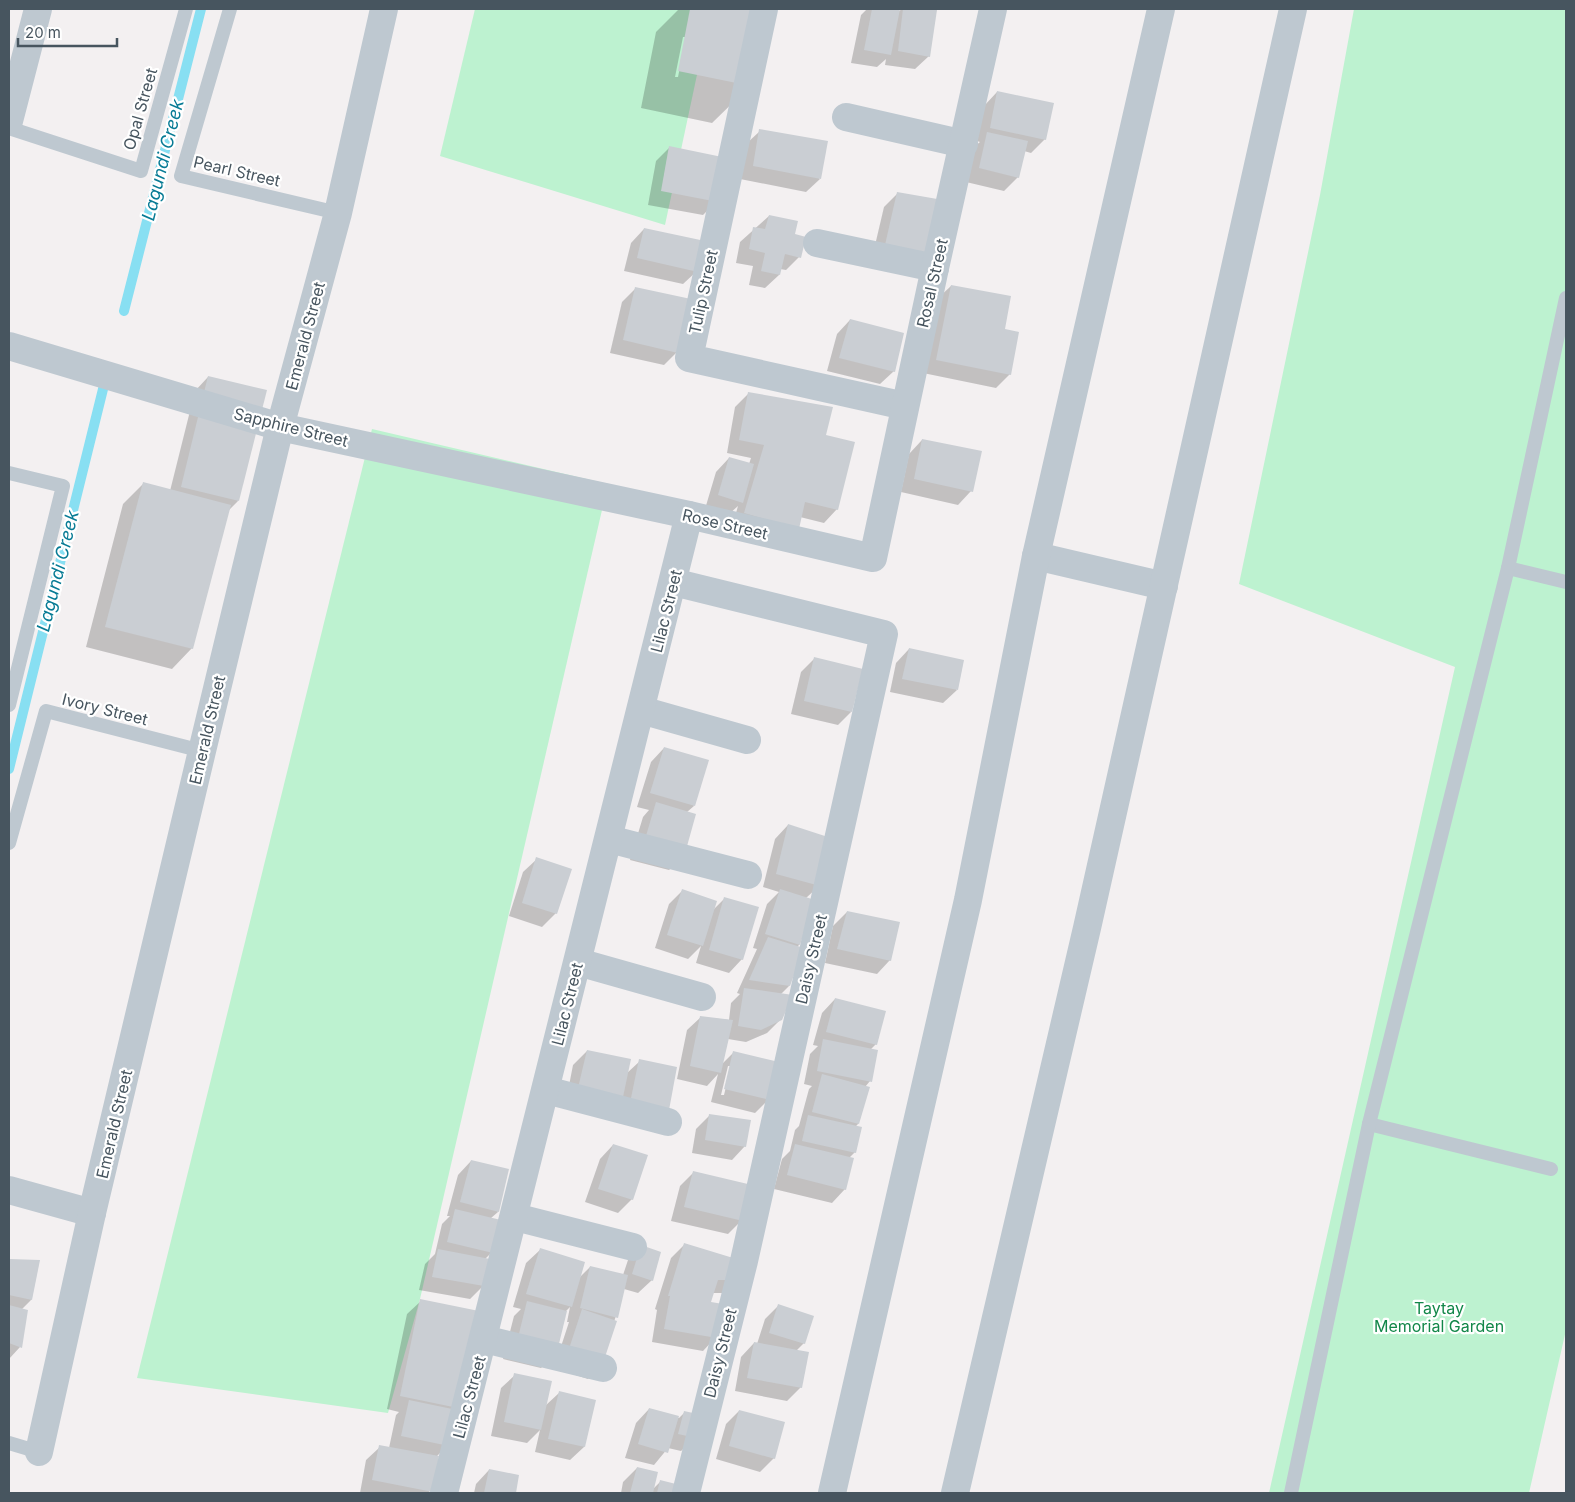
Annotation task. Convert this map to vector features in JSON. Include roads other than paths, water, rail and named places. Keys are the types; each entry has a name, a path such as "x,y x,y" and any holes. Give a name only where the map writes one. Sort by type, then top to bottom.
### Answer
{"street":[{"path":"9,121 38,9"},
{"name":"Emerald Street","path":"39,1452 92,1213 202,751 280,427 338,213 384,9"},
{"name":"Tulip Street","path":"764,9 689,358 905,406"},
{"name":"Rosal Street","path":"873,558 993,9"},
{"path":"832,1493 968,900 1036,556 1161,9"},
{"path":"955,1493 1089,919 1294,9"},
{"path":"846,117 964,144"},
{"path":"817,243 935,268"},
{"name":"Sapphire Street","path":"9,346 280,427 577,493"},
{"name":"Rose Street","path":"577,493 689,515 873,558"},
{"name":"Lilac Street","path":"444,1493 515,1217 689,515"},
{"path":"1036,556 1164,586"},
{"name":"Daisy Street","path":"673,582 884,634 744,1261 686,1493"},
{"path":"641,710 747,740"},
{"path":"609,839 748,875"},
{"path":"578,962 702,997"},
{"path":"546,1090 668,1122"},
{"path":"9,1190 92,1213"},
{"path":"515,1217 633,1247"},
{"path":"484,1339 603,1368"}],"lane":[{"name":"Opal Street","path":"9,128 141,171 186,9"},
{"name":"Pearl Street","path":"230,9 181,176 338,213"},
{"path":"1291,1493 1370,1124 1508,568 1566,298"},
{"path":"9,473 63,486 9,704"},
{"path":"1508,568 1566,582"},
{"name":"Ivory Street","path":"9,843 46,711 202,751"},
{"path":"1370,1124 1551,1169"},
{"path":"9,1443 39,1452"}],"waterway":[{"name":"Lagundi Creek","path":"124,311 201,9"},
{"name":"Lagundi Creek","path":"9,769 106,377"}],"park label":[{"name":"Taytay Memorial Garden","path":"1439,1317"}]}
